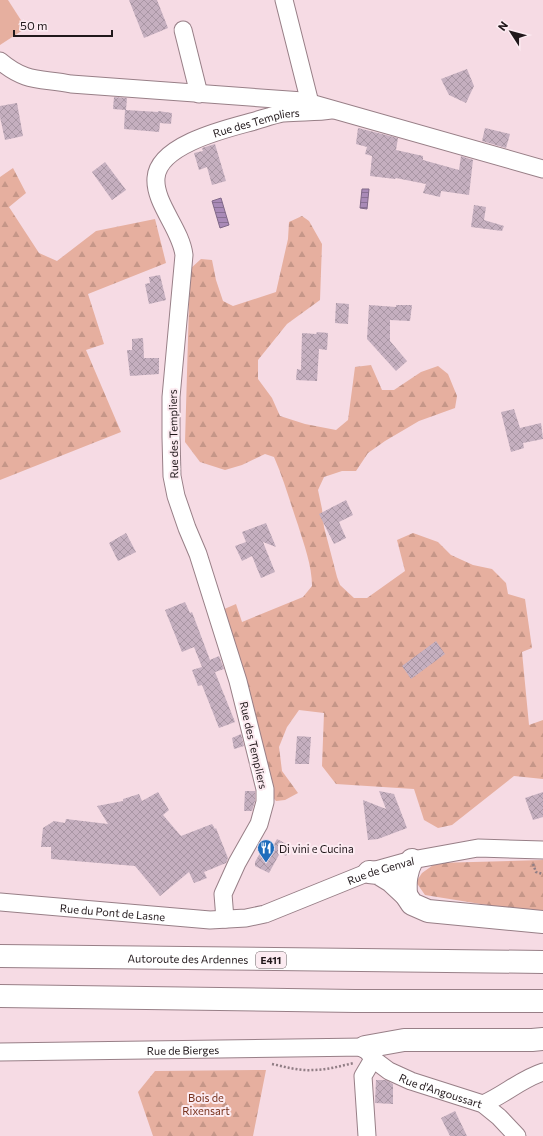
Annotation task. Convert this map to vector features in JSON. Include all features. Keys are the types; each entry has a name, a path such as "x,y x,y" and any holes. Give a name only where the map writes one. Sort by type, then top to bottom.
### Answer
{"highway":[{"path":"406,895 405,880 407,870 412,860"},
{"path":"370,872 378,873 391,881 406,895 412,904 428,911 543,922"},
{"name":"Autoroute des Ardennes","path":"0,956 543,962"},
{"path":"0,996 543,1002"},
{"path":"369,1053 404,1040 543,1039"}],"street":[{"path":"284,0 310,103"},
{"path":"183,30 198,94"},
{"name":"Rue des Templiers","path":"6,66 20,75 36,80 198,94 280,99 310,103 543,169"},
{"name":"Rue des Templiers","path":"225,919 223,894 237,863 259,824 265,802 265,789 238,681 198,554 176,496 172,476 171,397 184,255 183,246 159,196 156,179 160,166 168,156 199,138 218,131 282,114 296,112 323,112 332,110"},
{"name":"Rue de Genval","path":"225,919 246,918 266,914 370,872 412,860 478,848 543,850"},
{"name":"Rue du Pont de Lasne","path":"0,902 210,920 225,919"},
{"name":"Rue de Bierges","path":"0,1052 369,1053"},
{"path":"367,1136 363,1076 369,1053"},
{"name":"Rue d'Angoussart","path":"369,1053 389,1071 411,1081 483,1104 499,1117 517,1136"},
{"path":"483,1104 532,1075 543,1072"}],"green space":[{"path":"0,0 8,0 26,28 0,45"},
{"path":"13,168 26,193 9,207 39,253 57,261 96,231 155,219 166,263 88,294 104,344 86,350 121,432 0,480 0,177"},
{"path":"302,216 309,221 322,244 320,300 287,324 258,360 258,379 272,398 280,416 305,424 336,430 348,420 355,367 371,365 382,390 394,390 421,372 438,366 448,374 457,396 455,408 419,421 385,441 368,453 356,471 342,471 324,477 318,490 324,527 340,585 354,598 367,598 405,571 397,540 413,533 438,542 451,555 473,565 492,569 506,583 508,594 525,599 532,648 522,652 529,725 543,720 543,779 514,776 452,825 438,828 424,820 414,789 336,784 322,766 324,713 299,710 287,727 279,747 282,771 298,793 285,800 276,801 272,796 222,610 236,604 242,622 303,597 312,586 312,578 305,548 274,457 265,454 242,465 225,470 200,462 185,442 190,269 201,259 212,260 216,280 223,301 233,306 276,292 288,239 289,222"},
{"path":"543,860 543,914 425,895 416,882 422,873 436,863"},
{"name":"Bois de Rixensart","path":"266,1070 253,1136 153,1136 138,1092 155,1071"}],"shaded area":[{"path":"362,189 369,189 367,209 360,208"},
{"path":"221,198 229,225 220,228 212,201"}],"building":[{"path":"129,0 157,0 168,28 144,38"},
{"path":"467,69 474,86 466,103 449,95 441,79"},
{"path":"114,97 127,98 126,110 172,113 171,124 160,123 159,132 124,129 125,110 113,109"},
{"path":"17,103 23,136 5,140 0,117 0,106"},
{"path":"358,128 398,138 396,150 423,156 423,160 459,170 461,156 473,160 469,195 441,191 440,197 423,193 426,184 396,178 370,176 372,156 365,154 367,147 356,144"},
{"path":"485,128 510,134 506,148 482,141"},
{"path":"215,144 226,181 212,185 207,167 199,170 194,153 203,151 202,148"},
{"path":"105,162 126,190 112,200 92,172"},
{"path":"474,205 486,207 484,220 504,226 502,231 471,227"},
{"path":"160,275 166,300 149,304 145,284 150,283 149,277"},
{"path":"336,303 349,304 348,324 335,323"},
{"path":"369,305 396,307 396,305 412,305 410,321 390,320 390,341 407,361 396,371 367,339"},
{"path":"317,332 328,333 327,350 319,349 317,381 296,380 297,369 301,370 302,333 316,334"},
{"path":"143,338 144,358 159,358 159,374 130,376 127,350 132,350 132,339"},
{"path":"514,409 520,428 541,423 543,439 523,443 524,448 511,452 501,412"},
{"path":"346,500 353,515 339,522 346,538 334,544 319,514"},
{"path":"266,523 276,547 263,542 275,572 261,578 252,556 242,561 235,546 246,542 242,532"},
{"path":"126,533 136,552 118,561 109,543"},
{"path":"185,602 190,613 192,612 210,660 219,656 224,669 215,672 235,722 219,728 202,685 198,686 192,670 202,667 194,647 182,652 165,610"},
{"path":"436,641 445,654 411,679 402,666"},
{"path":"241,734 244,746 234,749 232,738"},
{"path":"297,736 311,737 309,764 295,764"},
{"path":"245,791 255,791 255,801 252,811 244,811"},
{"path":"379,791 394,794 407,828 378,839 368,840 363,800 386,809"},
{"path":"158,792 169,810 163,815 181,836 212,824 215,829 216,828 228,858 226,863 204,872 207,878 194,883 189,872 160,896 135,866 51,859 51,847 41,847 43,828 54,821 65,823 66,819 108,824 97,806 123,801 123,799 139,794 142,801"},
{"path":"543,792 543,817 533,820 525,798"},
{"path":"277,839 292,847 286,856 280,853 269,873 255,866 255,862 265,844 272,848"},
{"path":"376,1080 386,1080 393,1084 393,1104 375,1103"},
{"path":"455,1111 467,1136 450,1136 441,1118"}],"place":[{"name":"Di vini e Cucina","path":"266,863"}]}
